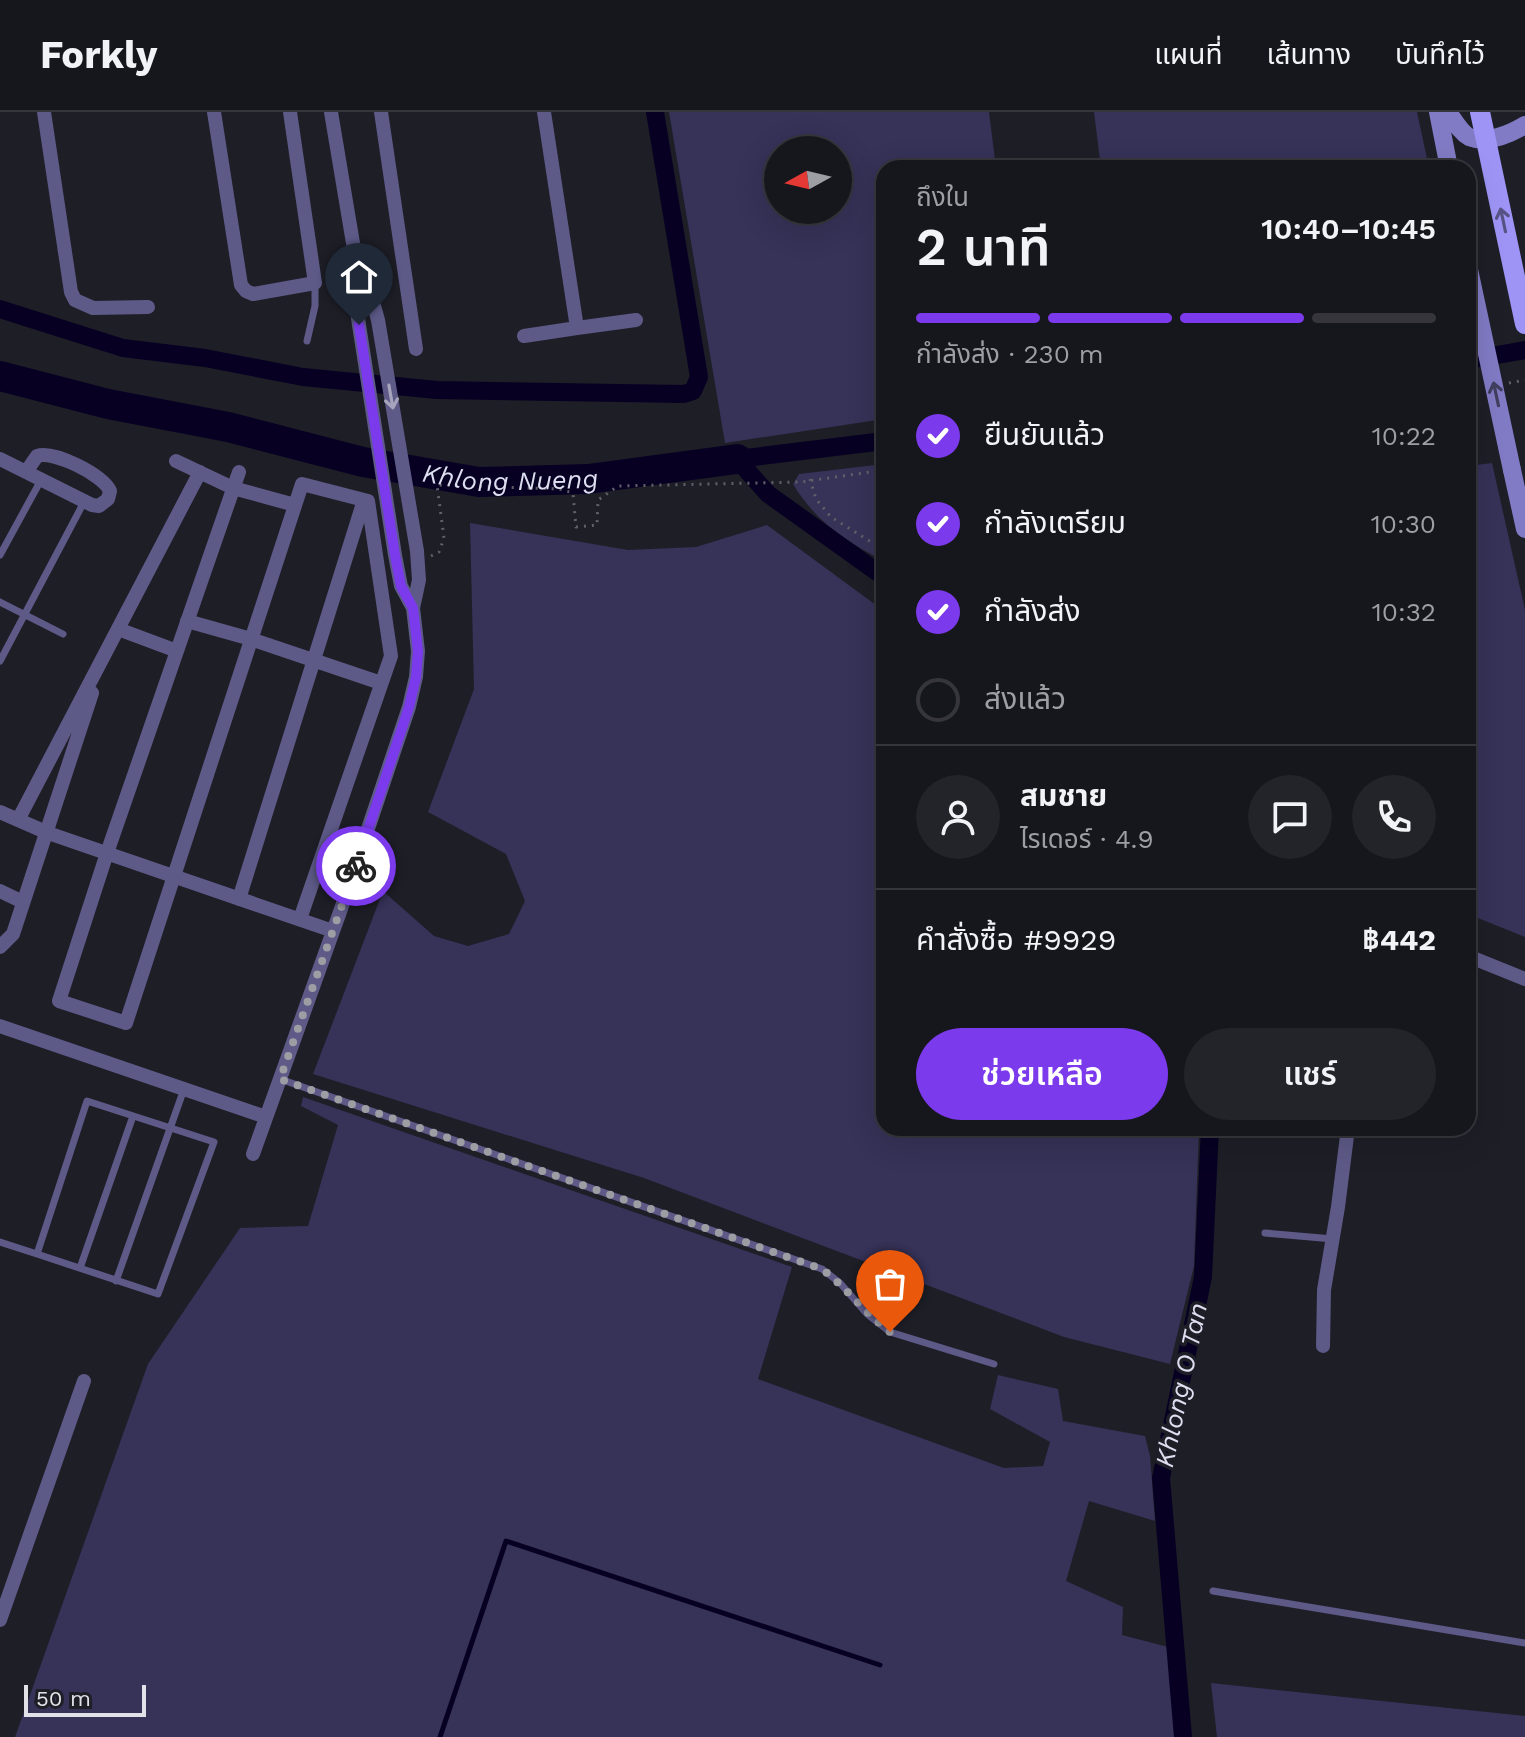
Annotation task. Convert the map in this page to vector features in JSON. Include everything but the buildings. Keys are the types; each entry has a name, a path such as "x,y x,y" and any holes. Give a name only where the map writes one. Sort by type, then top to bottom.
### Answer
{"main road":[{"path":"1438,112 1447,160"},
{"path":"1448,112 1470,137 1489,139 1511,134 1525,125"},
{"path":"1480,112 1525,324"},
{"path":"1476,302 1525,529"}],"street":[{"path":"44,112 71,292 75,300 93,308 148,307"},
{"path":"214,112 243,288 253,294 315,283 290,112"},
{"path":"331,112 358,273 356,303 395,555 401,586 413,608"},
{"path":"381,112 416,349"},
{"path":"544,112 577,328"},
{"path":"253,1154 333,931 409,707 416,677 418,651 413,608 419,580 418,557 378,320 372,299 358,273"},
{"path":"524,336 636,320"},
{"path":"0,459 84,502 99,506 108,499 110,491 101,477 44,453 33,460 26,472"},
{"path":"176,461 233,488 295,505"},
{"path":"18,820 200,472"},
{"path":"239,472 59,1001 126,1023 302,484 368,501 391,656 300,919"},
{"path":"239,899 364,500"},
{"path":"187,621 381,683"},
{"path":"118,629 177,651"},
{"path":"0,947 13,934 104,654"},
{"path":"0,812 48,833 333,931"},
{"path":"0,891 23,902"},
{"path":"1476,959 1525,979"},
{"path":"0,1026 266,1117"},
{"path":"1323,1346 1322,1309 1347,1136"},
{"path":"0,1620 84,1381"}],"lane":[{"path":"307,341 315,306 315,283"},
{"path":"0,555 41,479"},
{"path":"0,661 84,502"},
{"path":"0,602 63,634"},
{"path":"280,1079 822,1269 840,1283 867,1314 890,1332 994,1364"},
{"path":"116,1281 184,1089"},
{"path":"0,1242 158,1294 214,1142 87,1101 37,1254"},
{"path":"80,1268 133,1116"},
{"path":"1265,1233 1333,1239"},
{"path":"1213,1591 1525,1643"}],"path":[{"path":"418,557 439,552 444,538 437,485 559,489 573,493 576,527 597,525 598,500 618,486 801,482 876,471"},
{"path":"810,479 816,499 831,517 876,545"}],"shaded area":[{"path":"669,112 989,112 995,160 876,160 876,420 725,443"},
{"path":"1094,112 1417,112 1427,160 1100,160"},
{"path":"1492,463 1525,610 1525,937 1476,917 1476,465"},
{"path":"876,465 876,557 832,529 811,509 793,484 799,474"},
{"path":"470,523 628,550 696,547 767,525 876,605 876,1136 1199,1136 1194,1266 1170,1364 1064,1337 644,1178 313,1074 383,891 434,936 468,946 509,934 525,901 506,854 428,812 474,689"},
{"path":"303,1097 792,1267 758,1379 1004,1468 1043,1466 1050,1442 990,1409 998,1375 1058,1389 1063,1421 1145,1436 1150,1456 1155,1521 1089,1501 1066,1581 1123,1607 1122,1635 1168,1647 1175,1737 15,1737 148,1364 240,1228 308,1226 338,1125 301,1106"},
{"path":"1211,1683 1525,1716 1525,1737 1217,1737"}],"waterway":[{"path":"0,309 123,348 205,358 303,377 437,390 684,394 693,391 699,377 655,112"},
{"name":"Khlong Nueng","path":"1476,359 1525,350"},
{"name":"Khlong Nueng","path":"0,376 108,404 228,427 363,462 479,482 588,479 737,459"},
{"name":"Khlong Nueng","path":"737,459 876,442"},
{"name":"Khlong O Tan","path":"737,459 768,494 876,571"},
{"name":"Khlong O Tan","path":"1183,1737 1161,1478 1203,1277 1210,1136"},
{"path":"440,1737 506,1541 880,1665"}],"way so far":[{"path":"356,866 280,1079 822,1269 840,1283 867,1314 890,1332"}],"route":[{"path":"356,866 409,707 418,651 413,608 401,586 395,555 359,325"}]}
